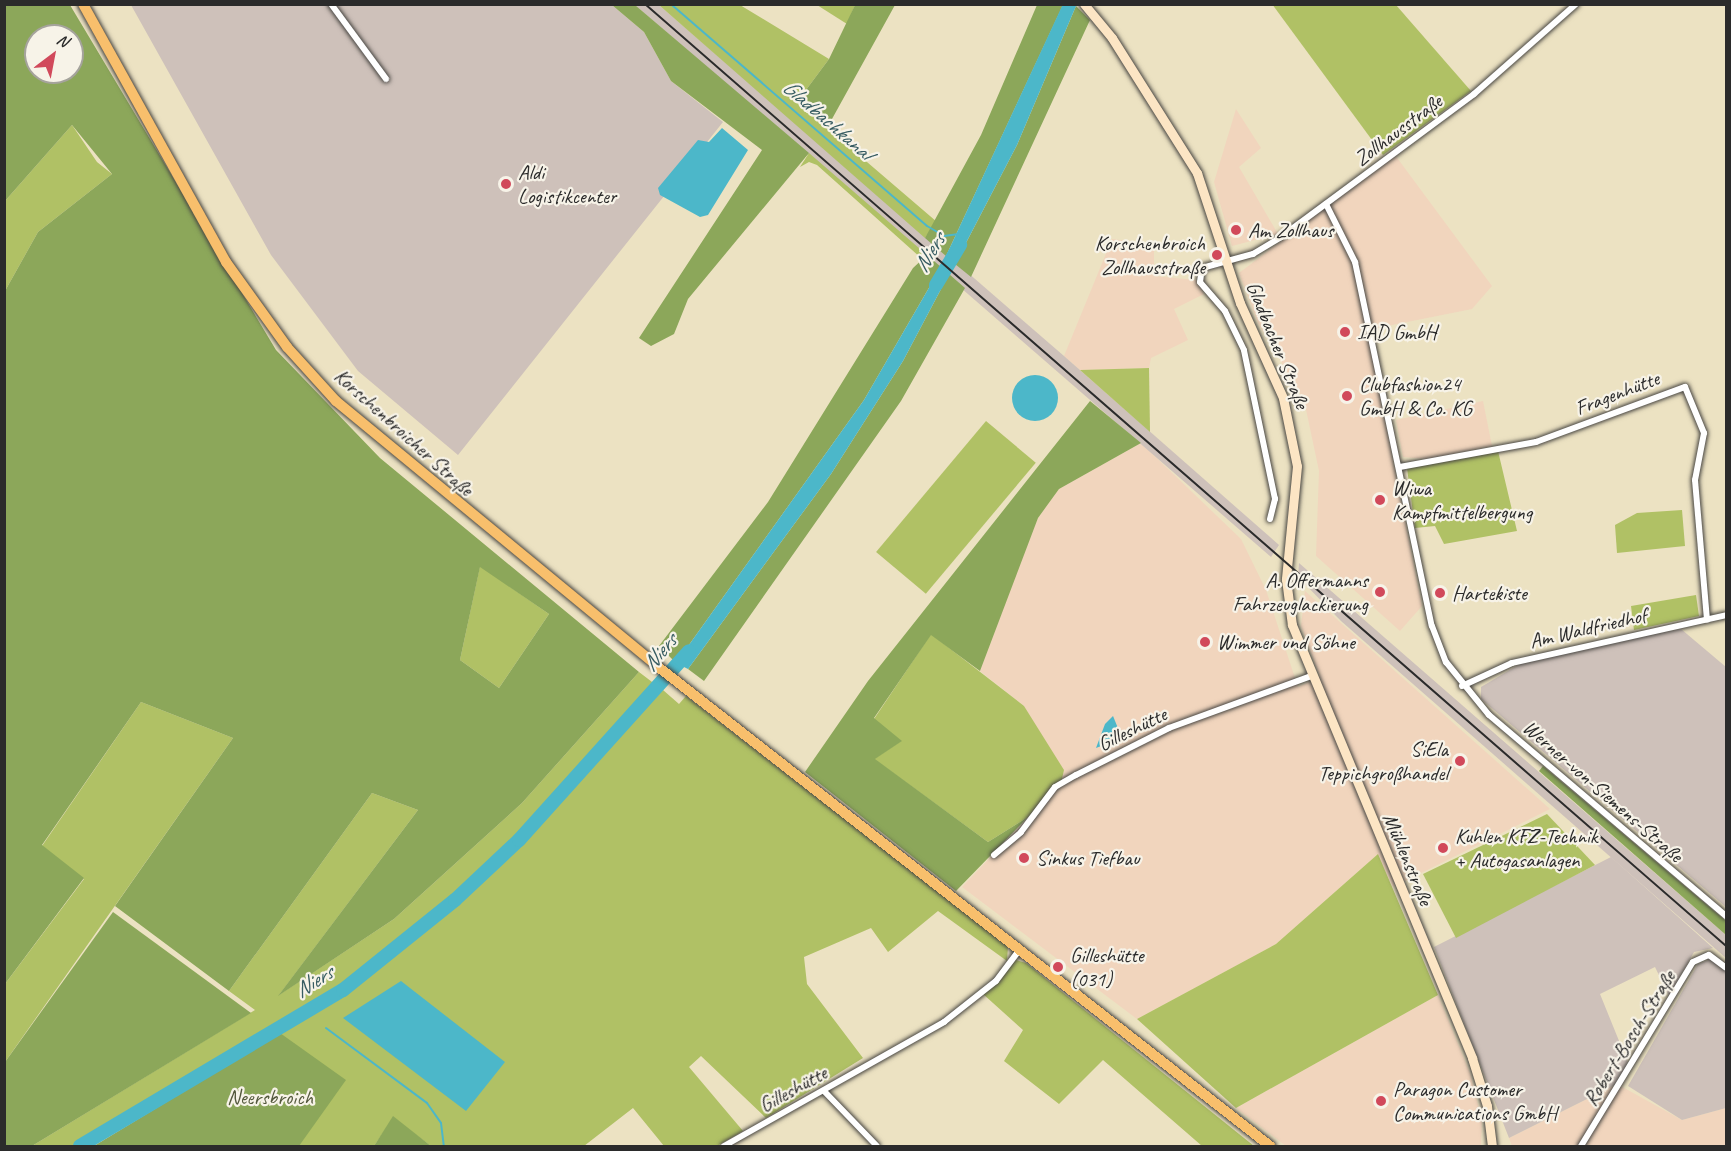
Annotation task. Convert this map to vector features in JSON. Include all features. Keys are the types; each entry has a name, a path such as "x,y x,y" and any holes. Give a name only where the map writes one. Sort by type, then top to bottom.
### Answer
{"main road":[{"name":"Korschenbroicher Straße","path":"83,4 207,232 287,347 388,450 675,680 1270,1146"}],"street":[{"path":"331,4 386,79"},
{"name":"Gladbacher Straße","path":"1084,4 1112,38 1195,169 1227,260 1281,393 1294,439 1297,480 1286,588"},
{"name":"Zollhausstraße","path":"1227,260 1263,249 1326,204 1474,94 1576,4"},
{"path":"1326,204 1355,261 1432,626 1462,686"},
{"name":"Gladbacher Straße","path":"1227,260 1205,265 1200,281 1225,311 1244,351 1275,499 1270,519"},
{"name":"Fragenhütte","path":"1400,467 1536,442 1680,387 1691,394 1703,429 1695,490 1707,619"},
{"name":"Mühlenstraße","path":"1286,588 1292,625 1311,676 1472,1058 1487,1106 1492,1146"},
{"name":"Am Waldfriedhof","path":"1462,686 1512,663 1726,615"},
{"name":"Gilleshütte","path":"994,855 1021,832 1055,787 1076,774 1169,728 1311,676"},
{"name":"Werner-von-Siemens-Straße","path":"1462,686 1597,809 1726,916"},
{"name":"Gilleshütte","path":"724,1146 944,1022 998,978 1019,951"},
{"name":"Robert-Bosch-Straße","path":"1581,1146 1672,1005 1691,965 1709,955 1726,968"},
{"path":"824,1090 877,1146"}],"shaded area":[{"path":"131,5 612,5 644,32 671,81 723,122 458,455 358,371 271,255"},
{"path":"635,5 659,5 1064,356 1279,545 1271,557"},
{"path":"1236,109 1261,148 1239,167 1278,234 1232,246 1214,182"},
{"path":"1395,155 1492,286 1472,309 1367,330 1422,606 1400,631 1316,556 1319,471 1304,400 1258,323 1239,273"},
{"path":"1112,239 1154,244 1154,276 1196,280 1204,294 1174,309 1188,340 1151,358 1149,368 1080,370 1064,356"},
{"path":"1483,401 1492,446 1427,459 1403,457 1396,420"},
{"path":"1141,443 1241,539 1266,590 1298,687 1320,677 1301,626 1305,591 1550,809 1393,887 1377,855 1276,944 1137,1019 962,887 1061,783 1024,706 980,671 1038,518 1059,489"},
{"path":"1299,563 1726,935 1726,958 1341,621 1298,577"},
{"path":"1681,629 1726,667 1726,907 1481,699 1481,687 1530,658"},
{"path":"1611,857 1713,948 1694,952 1669,996 1655,967 1600,994 1628,1063 1617,1084 1509,1138 1434,947"},
{"path":"1714,958 1726,971 1726,1108 1682,1120 1628,1086 1698,964"},
{"path":"1438,995 1470,1073 1482,1120 1481,1146 1286,1146 1236,1108"},
{"path":"1617,1084 1682,1120 1726,1108 1726,1146 1512,1146 1509,1138"}],"green space":[{"path":"1272,4 1396,5 1471,91 1383,155"},
{"path":"5,5 70,5 81,24 24,24 24,84 84,84 84,28 276,350 380,458 639,672 522,803 394,919 278,996 418,810 372,793 229,991 115,906 233,738 141,702 42,845 84,878 5,984 5,291 38,232 112,174 72,125 5,201","holes":["480,567 549,614 499,688 460,660"]},
{"path":"612,5 635,5 809,153 688,299 674,334 651,346 639,338 762,150 671,81 644,32"},
{"path":"659,5 740,5 829,59 797,102 937,222 925,238"},
{"path":"817,5 855,5 847,24"},
{"path":"855,5 895,5 827,128 797,102 829,59"},
{"path":"1037,5 1063,5 946,256 925,238 981,135"},
{"path":"1076,6 1090,20 971,277 955,264 1017,145"},
{"path":"72,125 97,162 112,174 38,232 5,291 5,201"},
{"path":"809,153 927,255 921,258 817,165 809,162 800,167"},
{"path":"927,255 941,267 864,400 676,663 659,646 768,502 913,268"},
{"path":"949,274 965,288 901,401 704,681 688,669 831,474 903,361"},
{"path":"1149,368 1150,432 1080,370"},
{"path":"1090,401 1141,443 1059,489 1038,518 980,671 931,635 874,718 902,741 875,759 988,842 1028,817 956,891 805,772 868,681"},
{"path":"986,421 1036,463 926,594 876,552"},
{"path":"1498,451 1517,531 1444,544 1435,526 1415,528 1407,468"},
{"path":"1682,510 1685,546 1617,553 1615,525 1637,513"},
{"path":"480,566 549,614 499,688 460,660"},
{"path":"1696,595 1699,616 1634,630 1631,606"},
{"path":"931,634 1024,706 1064,770 1061,783 1028,817 988,842 874,759 901,741 874,719"},
{"path":"639,672 656,685 528,826 410,932 342,983 73,1146 32,1146 255,1010 229,991 372,793 418,810 279,995 394,919 522,803"},
{"path":"663,690 679,704 686,696 1008,946 1007,961 938,911 888,952 871,928 804,957 807,984 863,1058 766,1118 701,1056 689,1067 743,1131 717,1146 664,1146 633,1108 584,1146 431,1146 393,1118 374,1146 299,1146 280,1033 348,990 482,882"},
{"path":"141,702 233,738 5,1062 5,984 84,879 42,846"},
{"path":"1543,766 1726,921 1726,935 1539,771"},
{"path":"1547,814 1595,865 1456,938 1423,874"},
{"path":"1378,854 1438,995 1236,1108 1137,1019 1276,944"},
{"path":"113,912 251,1013 32,1146 5,1146 5,1062"},
{"path":"1016,960 1026,963 1254,1146 1202,1146 1103,1060 1059,1104 1004,1061 1023,1030 983,994"},
{"name":"Neersbroich","path":"280,1033 346,1080 299,1146 94,1146"},
{"path":"393,1116 431,1146 374,1146"}],"water":[{"path":"1063,4 1076,6 1017,145 955,264 946,256"},
{"path":"722,128 748,150 708,215 700,217 660,195 658,188 698,140 709,142"},
{"path":"941,267 949,274 903,361 831,474 688,669 676,663 864,400"},
{"path":"1035,375 1051,382 1058,398 1051,414 1035,421 1019,414 1012,398 1019,382"},
{"path":"1113,716 1122,738 1096,748 1105,724"},
{"path":"401,981 505,1062 466,1111 343,1018"}],"waterway":[{"name":"Gladbachkanal","path":"672,5 927,226 944,236 959,234"},
{"name":"Niers","path":"936,285 960,245"},
{"name":"Niers","path":"80,1146 343,990 455,900 519,840 689,651"},
{"path":"326,1028 427,1103 441,1123 444,1146"}],"railway":[{"path":"645,4 1726,946"}],"place":[{"name":"Aldi Logistikcenter","path":"506,184"},
{"name":"Am Zollhaus","path":"1236,230"},
{"name":"Korschenbroich Zollhausstraße","path":"1217,255"},
{"name":"IAD GmbH","path":"1345,332"},
{"name":"Clubfashion24 GmbH & Co. KG","path":"1347,396"},
{"name":"Wiwa Kampfmittelbergung","path":"1380,500"},
{"name":"A. Offermanns Fahrzeuglackierung","path":"1380,592"},
{"name":"Hartekiste","path":"1440,593"},
{"name":"Wimmer und Söhne","path":"1205,642"},
{"name":"SiEla Teppichgroßhandel","path":"1460,761"},
{"name":"Kuhlen KFZ-Technik + Autogasanlagen","path":"1443,848"},
{"name":"Sinkus Tiefbau","path":"1024,858"},
{"name":"Gilleshütte (031)","path":"1058,967"},
{"name":"Paragon Customer Communications GmbH","path":"1381,1101"}]}
